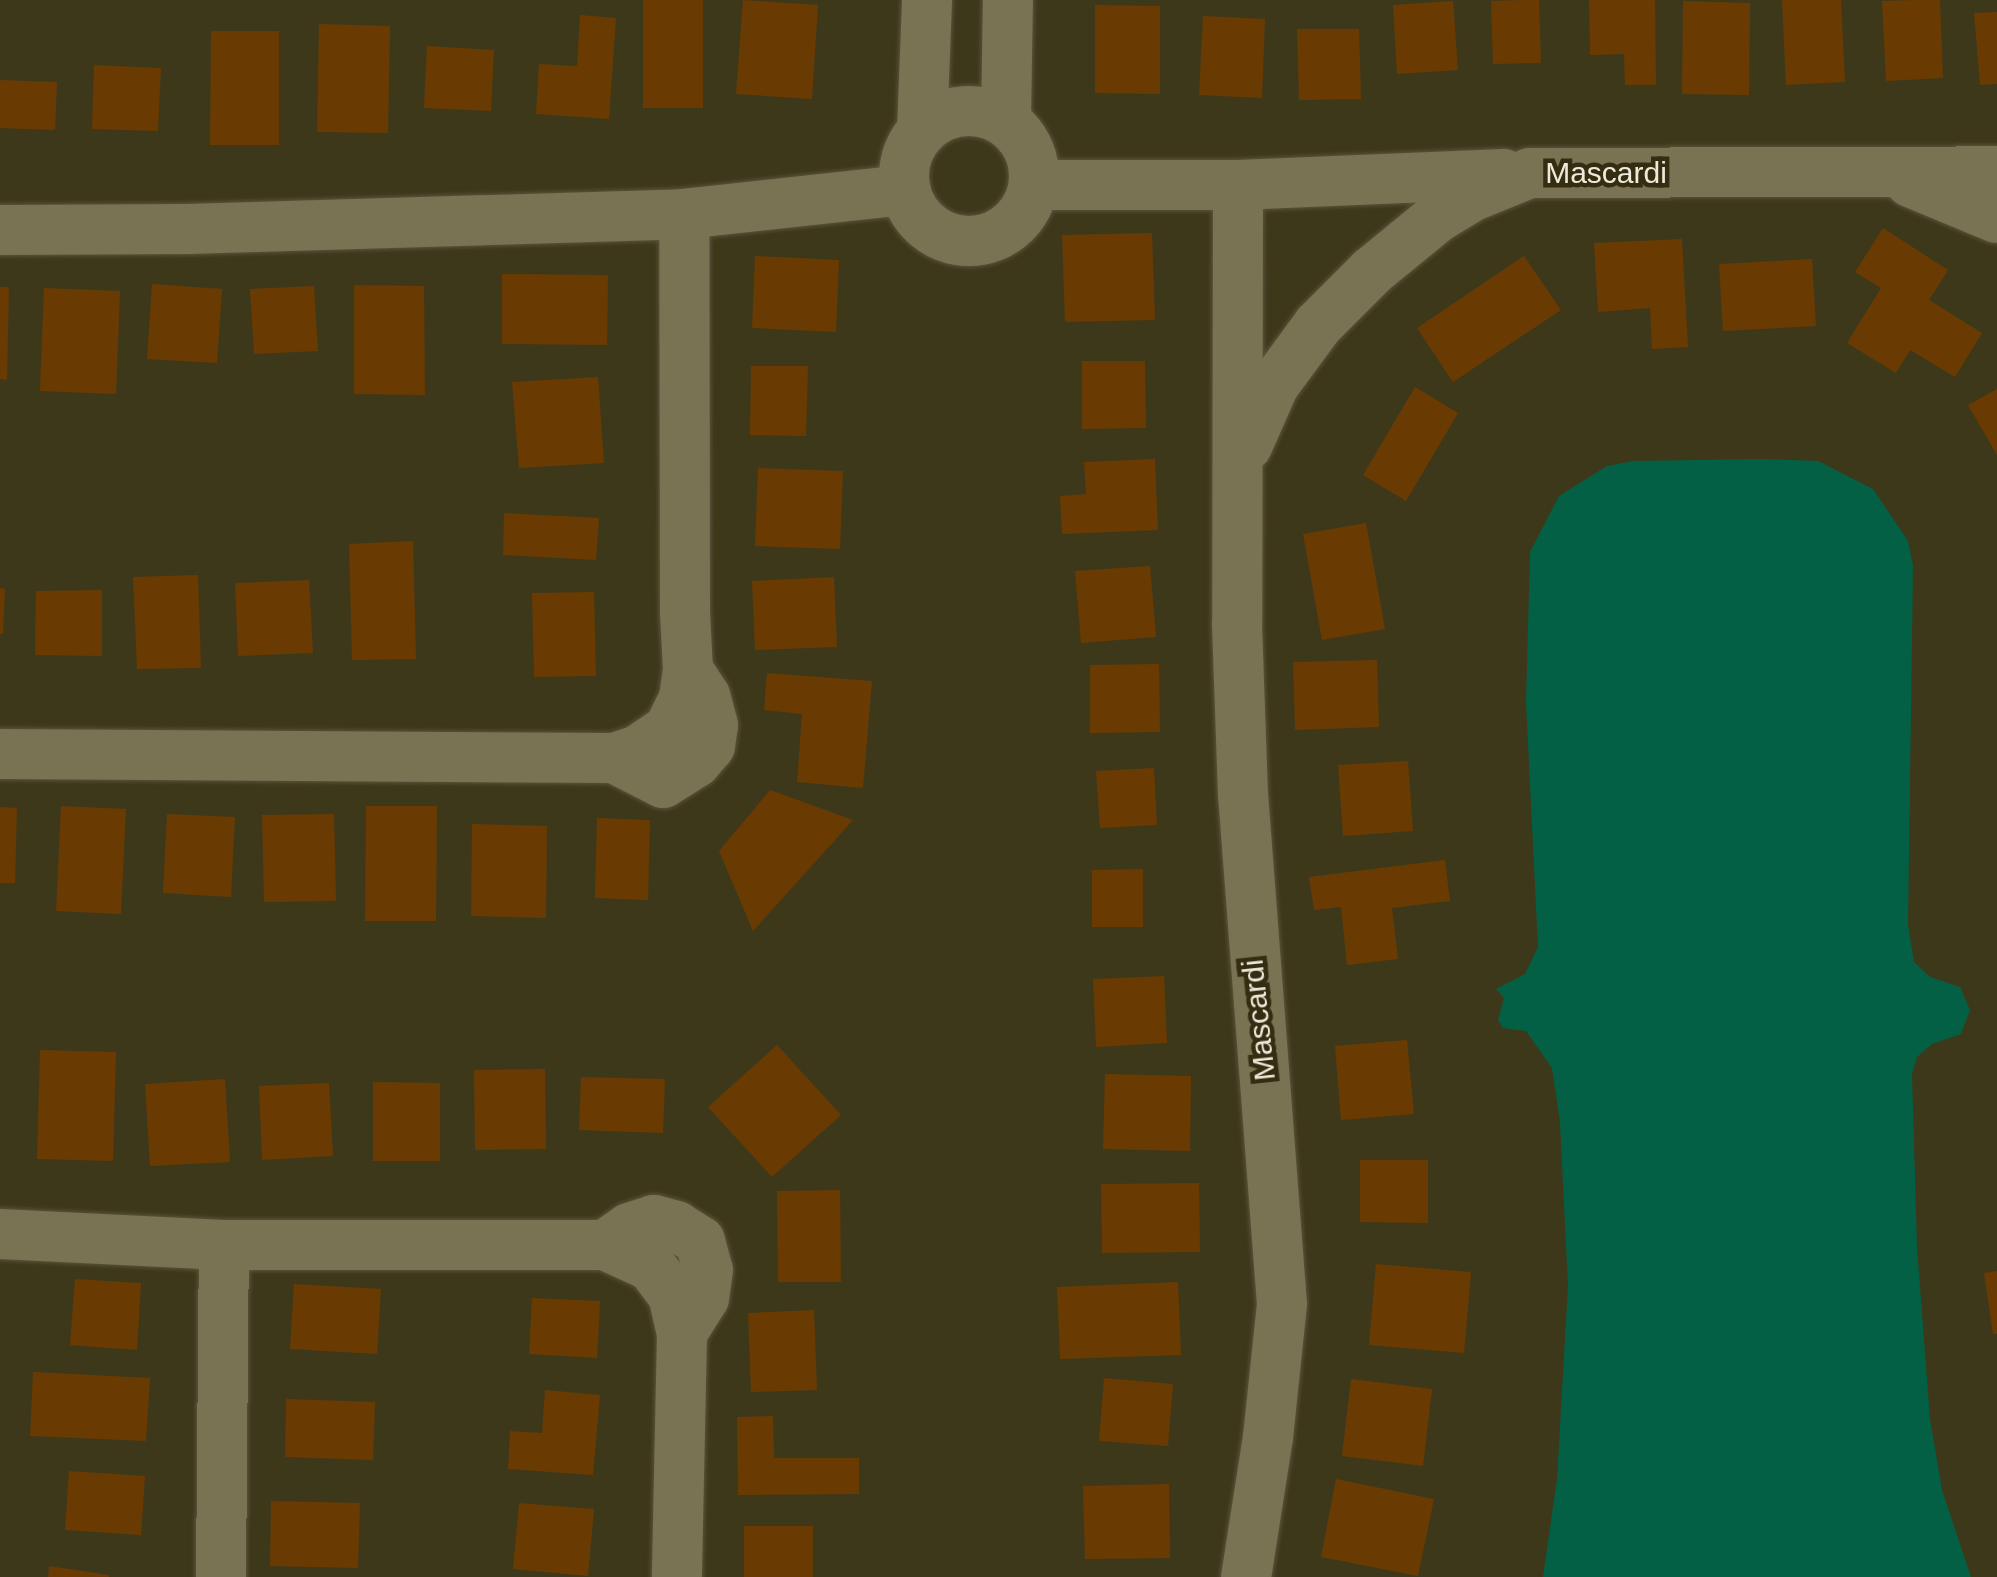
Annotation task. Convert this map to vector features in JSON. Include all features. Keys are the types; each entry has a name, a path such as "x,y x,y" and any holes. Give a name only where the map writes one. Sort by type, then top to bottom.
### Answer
{"street":[{"path":"922,131 936,120 971,111 1006,122 1029,150 1034,186 1027,207 1014,224 994,236 972,241 950,238 930,228 914,211 904,170 922,131 927,0"},
{"path":"1006,122 1008,0"},
{"path":"1861,172 1997,171"},
{"path":"1861,172 1924,185 1997,218"},
{"name":"Mascardi","path":"1241,459 1274,385 1318,325 1372,271 1438,218 1474,196 1530,173 1861,172"},
{"path":"1034,186 1238,186 1530,173"},
{"name":"Mascardi","path":"1238,186 1241,459 1237,624 1242,794 1282,1304 1268,1437 1246,1577"},
{"path":"0,230 187,230 684,214 906,190"},
{"path":"0,754 557,754 614,758 663,782 680,776 710,746 713,725 705,696 688,670 683,531 684,214"},
{"path":"0,1234 224,1245 605,1245 652,1266 673,1295 682,1332 678,1577"},
{"path":"221,1577 224,1245"}],"shaded area":[{"path":"1634,461 1818,461 1873,489 1908,541 1913,566 1908,924 1914,962 1930,977 1960,987 1970,1010 1961,1034 1932,1044 1917,1057 1912,1074 1917,1247 1930,1419 1942,1490 1971,1577 1543,1577 1557,1479 1568,1286 1560,1122 1552,1068 1526,1031 1503,1028 1498,1020 1504,998 1496,989 1525,974 1538,947 1526,703 1530,552 1559,496 1607,466"}],"building":[{"path":"643,0 703,0 703,108 643,108"},
{"path":"743,0 818,5 812,99 736,94"},
{"path":"1539,0 1541,63 1493,64 1491,1"},
{"path":"1589,0 1655,0 1656,85 1625,85 1624,54 1590,55"},
{"path":"1782,0 1841,0 1845,82 1786,85"},
{"path":"1940,0 1943,78 1886,81 1882,1"},
{"path":"1453,1 1458,70 1397,74 1393,5"},
{"path":"1683,1 1750,3 1749,95 1682,94"},
{"path":"1095,5 1160,6 1160,94 1095,93"},
{"path":"1997,12 1997,84 1980,85 1974,13"},
{"path":"580,15 616,18 609,119 536,114 539,64 577,66"},
{"path":"1203,16 1265,19 1262,98 1199,95"},
{"path":"319,24 390,26 388,133 317,132"},
{"path":"1297,29 1359,29 1361,99 1299,100"},
{"path":"211,31 279,31 279,145 210,145"},
{"path":"427,46 494,50 491,111 424,108"},
{"path":"94,65 161,68 158,131 92,129"},
{"path":"0,80 57,82 55,130 0,128"},
{"path":"1883,228 1948,270 1929,300 1982,333 1955,377 1910,350 1896,373 1847,343 1881,288 1855,272"},
{"path":"1152,233 1155,320 1065,322 1062,235"},
{"path":"1682,239 1688,347 1652,349 1650,308 1598,312 1594,243"},
{"path":"755,256 839,260 836,332 752,328"},
{"path":"1524,256 1561,310 1453,382 1417,328"},
{"path":"1812,259 1816,326 1723,331 1719,264"},
{"path":"502,274 608,275 607,345 502,344"},
{"path":"152,284 222,289 217,363 147,359"},
{"path":"354,285 424,286 425,395 354,394"},
{"path":"314,286 318,351 254,354 250,289"},
{"path":"0,287 9,287 7,380 0,379"},
{"path":"44,288 120,291 116,394 40,391"},
{"path":"1082,361 1145,361 1146,428 1082,429"},
{"path":"751,366 808,366 806,436 750,435"},
{"path":"598,377 604,463 519,468 512,382"},
{"path":"1415,387 1458,413 1406,501 1363,475"},
{"path":"1997,389 1997,455 1968,405"},
{"path":"1155,459 1158,530 1062,534 1060,496 1086,494 1084,462"},
{"path":"758,468 843,471 840,549 755,546"},
{"path":"504,513 599,518 596,560 503,555"},
{"path":"1366,523 1385,629 1322,640 1303,534"},
{"path":"413,541 416,659 352,660 349,544"},
{"path":"1150,566 1156,637 1081,643 1075,571"},
{"path":"198,575 201,668 137,669 133,577"},
{"path":"834,577 837,647 755,650 752,581"},
{"path":"309,580 313,653 238,656 235,583"},
{"path":"0,588 5,589 3,634 0,634"},
{"path":"102,590 102,656 35,655 36,591"},
{"path":"594,592 596,676 534,677 532,593"},
{"path":"1377,660 1379,727 1295,730 1293,662"},
{"path":"1159,664 1160,732 1090,733 1090,665"},
{"path":"767,673 872,681 863,788 797,782 802,714 764,710"},
{"path":"1408,761 1413,831 1343,836 1338,765"},
{"path":"1154,768 1157,825 1100,828 1096,771"},
{"path":"770,790 853,820 753,931 719,851"},
{"path":"61,806 126,809 121,914 56,911"},
{"path":"366,806 437,806 436,921 365,921"},
{"path":"0,807 17,808 15,883 0,883"},
{"path":"167,814 235,817 231,897 163,893"},
{"path":"334,814 336,901 264,902 262,815"},
{"path":"597,818 650,820 648,900 595,898"},
{"path":"472,824 547,826 546,918 471,916"},
{"path":"1445,860 1450,901 1392,908 1398,959 1347,965 1341,907 1314,910 1309,877"},
{"path":"1143,869 1143,927 1092,927 1092,870"},
{"path":"1164,976 1167,1043 1096,1047 1093,979"},
{"path":"1407,1040 1414,1114 1341,1120 1335,1046"},
{"path":"777,1045 841,1115 772,1177 708,1107"},
{"path":"40,1050 116,1052 113,1161 37,1159"},
{"path":"545,1069 546,1149 475,1150 474,1070"},
{"path":"1105,1074 1191,1076 1190,1151 1103,1149"},
{"path":"581,1077 665,1079 663,1133 579,1130"},
{"path":"225,1079 230,1162 150,1166 145,1084"},
{"path":"373,1082 440,1083 440,1161 373,1161"},
{"path":"329,1083 333,1156 262,1160 259,1086"},
{"path":"1360,1160 1428,1160 1428,1223 1360,1222"},
{"path":"1199,1183 1200,1252 1102,1253 1101,1184"},
{"path":"840,1190 841,1282 778,1282 777,1191"},
{"path":"1376,1264 1471,1272 1464,1353 1369,1345"},
{"path":"1997,1271 1997,1334 1993,1334 1984,1273"},
{"path":"75,1279 141,1283 137,1350 70,1345"},
{"path":"1178,1282 1181,1355 1060,1359 1057,1287"},
{"path":"294,1284 381,1289 377,1354 290,1349"},
{"path":"532,1298 600,1301 597,1358 529,1354"},
{"path":"814,1310 817,1390 751,1392 748,1313"},
{"path":"33,1372 150,1378 146,1441 30,1436"},
{"path":"1104,1378 1173,1384 1168,1446 1099,1441"},
{"path":"1351,1379 1432,1389 1423,1466 1342,1456"},
{"path":"545,1390 600,1395 593,1475 508,1469 510,1431 542,1433"},
{"path":"286,1399 375,1402 373,1460 285,1457"},
{"path":"773,1416 774,1458 859,1458 859,1494 738,1495 737,1417"},
{"path":"69,1471 145,1476 141,1535 65,1530"},
{"path":"1336,1479 1434,1499 1418,1576 1321,1557"},
{"path":"1169,1484 1170,1558 1085,1559 1083,1486"},
{"path":"271,1501 360,1503 358,1568 270,1566"},
{"path":"519,1503 594,1509 588,1576 513,1569"},
{"path":"744,1526 813,1526 813,1577 744,1577"},
{"path":"49,1566 109,1575 109,1577 48,1577"}]}
